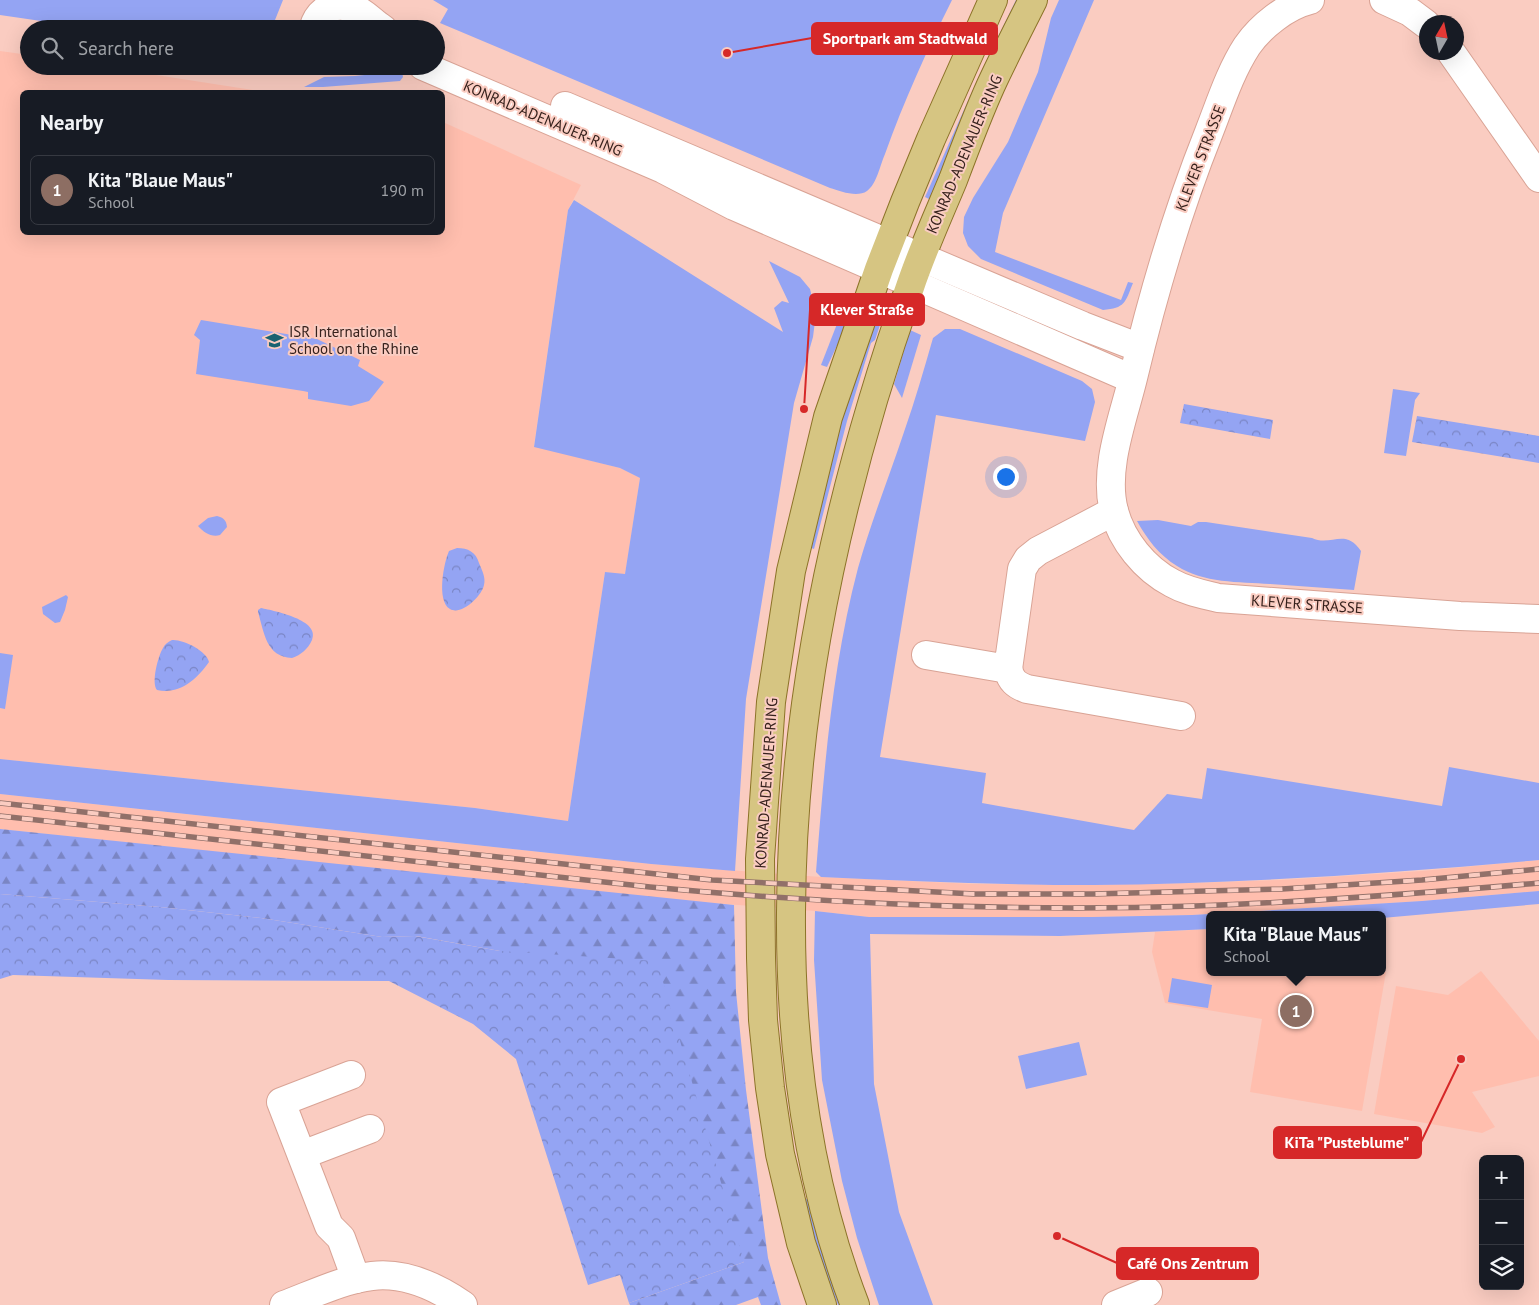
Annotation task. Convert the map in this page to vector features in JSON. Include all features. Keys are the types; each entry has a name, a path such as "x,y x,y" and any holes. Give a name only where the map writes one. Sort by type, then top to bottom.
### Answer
{"main road":[{"name":"KONRAD-ADENAUER-RING","path":"822,1305 800,1243 780,1154 770,1088 763,1020 760,859 771,702 791,571 828,417 879,269 931,138 993,0"},
{"name":"KONRAD-ADENAUER-RING","path":"855,1305 827,1219 811,1147 800,1082 794,1019 791,956 791,862 805,708 826,580 865,425 921,257 991,85 1033,0"},
{"path":"800,1243 812,1305"}],"street":[{"name":"KLEVER STRASSE","path":"1310,0 1288,9 1259,32 1247,46 1236,67 1180,206 1140,348 1113,460 1110,484 1114,511 1123,534 1137,554 1152,570 1171,583 1194,592 1218,598 1539,620"},
{"path":"1384,0 1410,12 1419,19"},
{"path":"316,20 324,10 335,5 346,5 358,10 371,20"},
{"name":"KONRAD-ADENAUER-RING","path":"445,57 667,160 734,206 911,283"},
{"path":"1457,60 1539,178"},
{"name":"KONRAD-ADENAUER-RING","path":"445,74 890,244"},
{"path":"890,244 1140,348"},
{"path":"911,283 1132,379"},
{"path":"1114,511 1038,551 1028,559 1022,569 1008,669 1010,677 1017,685 1027,689 1181,716"},
{"path":"926,655 1008,669"},
{"path":"351,1075 281,1102 329,1226 341,1238 356,1279"},
{"path":"302,1155 370,1129"},
{"path":"284,1305 356,1279 373,1276 406,1278 439,1290 463,1305"},
{"path":"1107,1301 1148,1292"}],"shaded area":[{"name":"ISR International School on the Rhine","path":"0,51 20,54 20,75 156,75 252,90 20,90 20,235 445,235 445,123 581,185 568,210 534,446 620,468 640,478 625,575 605,572 568,821 475,808 0,759"},
{"path":"0,794 651,864 821,877 974,884 1093,885 1191,883 1281,880 1422,871 1539,860 1539,891 1422,901 1258,911 1206,911 1206,914 1192,915 869,917 648,898 0,829"},
{"path":"1206,929 1206,976 1385,976 1362,1111 1250,1092 1262,1019 1165,1003 1152,952 1155,932"},
{"path":"1481,971 1539,1041 1539,1076 1472,1092 1495,1127 1482,1133 1374,1114 1396,986 1448,995"}],"green space":[{"path":"0,0 283,0 275,20 34,20 0,15"},
{"path":"433,0 952,0 908,95 876,179 867,191 858,194 830,188 445,25 445,20 442,20 448,9"},
{"path":"1016,0 1021,0 933,201 925,197 980,74"},
{"path":"1059,0 1094,0 1003,213 995,252 1121,300 1128,282 1133,283 1126,300 1116,308 1103,310 981,259 968,246 963,233 964,217 973,198 1008,142 1038,72 1051,18"},
{"path":"403,75 403,77 400,81 304,87 324,77"},
{"path":"574,200 783,332 774,308 782,301 789,303 769,261 800,277 810,289 816,313 813,337 794,403 746,699 735,871 651,864 0,794 0,759 475,808 568,821 605,572 625,574 640,478 620,468 534,447 568,210"},
{"path":"844,306 852,309 848,322 827,367 821,365"},
{"path":"874,317 882,319 875,340 871,343 847,421 814,549 809,547 840,419"},
{"path":"201,320 317,339 360,360 358,366 384,382 369,401 351,406 308,399 308,392 196,374 200,340 194,335"},
{"path":"945,329 960,329 1082,381 1092,389 1095,402 1085,441 936,415 880,757 986,773 982,803 1134,830 1167,794 1202,799 1207,768 1442,806 1449,767 1539,783 1539,860 1316,877 1149,884 1025,884 821,877 816,872 826,757 835,681 849,605 863,551 912,409 933,338"},
{"path":"910,330 921,335 902,398 894,384"},
{"path":"1393,389 1420,393 1415,400 1406,456 1384,453"},
{"path":"1184,404 1273,420 1270,439 1180,423"},
{"path":"1417,416 1539,436 1539,463 1412,442"},
{"path":"217,516 224,520 227,527 220,535 208,534 198,526 208,518"},
{"path":"1158,520 1191,526 1198,522 1206,522 1319,540 1349,540 1361,551 1354,590 1234,582 1198,576 1177,566 1159,552 1137,521"},
{"path":"457,548 474,553 478,559 484,582 482,589 475,599 460,610 450,609 446,605 442,590 445,564 449,551"},
{"path":"66,595 68,597 65,610 60,622 55,623 43,614 42,607"},
{"path":"261,608 295,618 310,627 313,633 312,640 306,649 292,658 283,657 271,648 258,612"},
{"path":"172,640 182,641 194,646 204,654 209,662 193,680 180,688 165,691 157,690 155,687 155,676 159,657 165,645"},
{"path":"0,653 13,655 5,709 0,708"},
{"path":"0,829 734,905 736,992 746,1090 768,1258 781,1305 761,1305 758,1297 736,1305 630,1305 629,1303 744,1262 500,951 416,936 382,937 261,918 160,907 0,894"},
{"path":"1539,891 1539,904 1386,918 1386,911 1258,911 1422,901"},
{"path":"0,894 160,907 261,918 382,937 415,936 500,951 657,961 744,1262 629,1303 620,1275 588,1285 516,1059 473,1024 389,981 168,980 13,975 0,979"},
{"path":"815,911 869,917 1206,914 1206,929 1060,936 870,934 874,1084 899,1212 933,1305 879,1305 857,1238 842,1181 822,1080 814,960"},
{"path":"1172,978 1212,985 1208,1008 1168,1002"},
{"path":"1079,1042 1087,1075 1026,1089 1018,1056"},
{"path":"810,1198 842,1305 838,1305 800,1201"}],"railway":[{"path":"0,803 712,880 974,894 1093,894 1282,889 1422,880 1539,869"},
{"path":"0,816 650,887 786,898 922,905 1059,908 1195,906 1367,897 1539,883"}],"place":[{"name":"Sportpark am Stadtwald","path":"727,53"},
{"name":"ISR International School on the Rhine","path":"275,340"},
{"name":"Klever Straße","path":"804,409"},
{"name":"Kita \"Blaue Maus\"","path":"1296,1011"},
{"name":"KiTa \"Pusteblume\"","path":"1461,1059"},
{"name":"Café Ons Zentrum","path":"1057,1236"}]}
